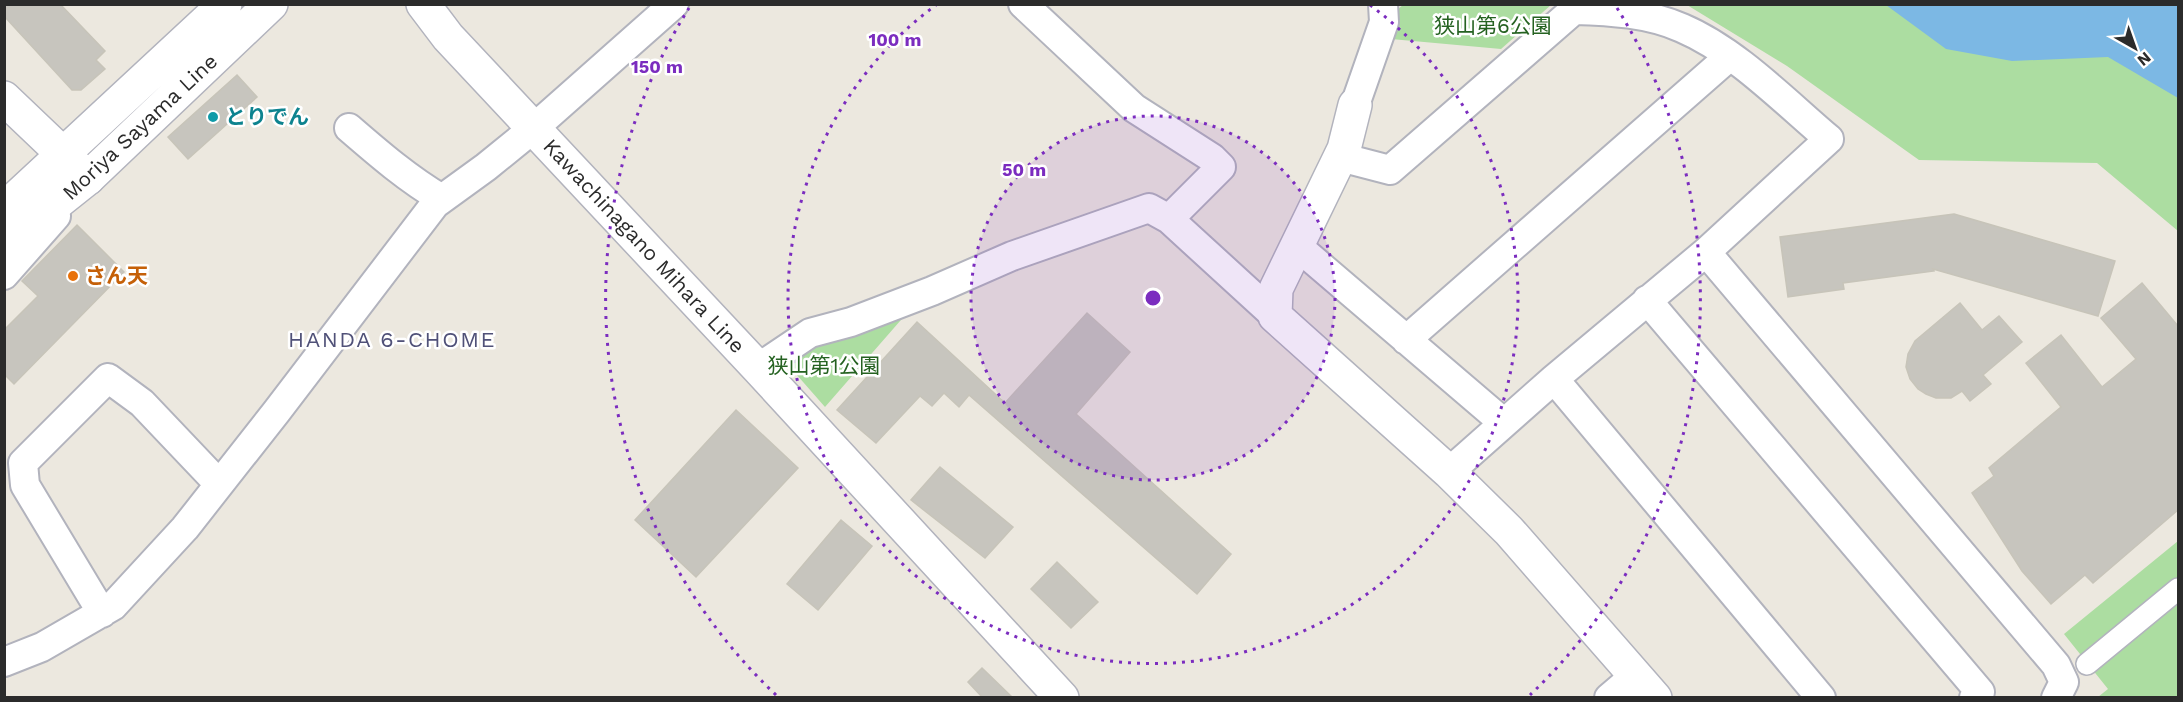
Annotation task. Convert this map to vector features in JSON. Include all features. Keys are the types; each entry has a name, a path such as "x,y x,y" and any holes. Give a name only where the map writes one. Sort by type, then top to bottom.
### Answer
{"main road":[{"name":"Moriya Sayama Line","path":"4,208 225,4"},
{"name":"Moriya Sayama Line","path":"4,245 88,178 271,4"},
{"name":"Kawachinagano Mihara Line","path":"423,4 448,37 758,368 1062,698"},
{"path":"4,98 88,178"},
{"path":"1355,105 1344,149 1276,289 1275,316 1449,472 1509,531 1646,686"}],"street":[{"path":"4,662 42,647 113,606 150,567 219,484 435,204 534,128 674,4"},
{"path":"1023,4 1134,108 1212,158 1221,167 1169,219"},
{"path":"1355,105 1384,22 1383,4"},
{"path":"1340,158 1390,170 1574,10 1614,11 1645,16 1681,27 1711,42 1829,139 1706,252 1554,379 1449,472"},
{"path":"1406,340 1730,56"},
{"path":"349,128 388,162 442,199"},
{"path":"4,275 88,178"},
{"path":"758,368 810,333 851,322 932,291 1012,256 1149,208 1169,219 1275,316"},
{"path":"1297,246 1504,423"},
{"path":"1706,252 2056,665 2064,682 2056,698"},
{"path":"1647,300 1980,692 1974,698"},
{"path":"102,612 26,485 23,463 108,378 142,403 219,484"},
{"path":"1554,379 1821,698"},
{"path":"2087,664 2178,589"},
{"path":"1609,698 1646,686"}],"green space":[{"name":"狭山第6公園","path":"1403,5 1551,5 1501,49 1391,39 1398,9"},
{"path":"1687,5 2178,5 2178,231 2097,163 1919,160 1787,66"},
{"name":"狭山第1公園","path":"914,305 825,407 782,358"},
{"path":"2178,541 2178,697 2098,697 2108,689 2064,634"}],"water":[{"path":"1886,5 2178,5 2178,98 2108,57 2012,61 1946,49"}],"building":[{"path":"4,4 60,4 105,51 96,60 105,69 81,90 72,90 4,16"},
{"name":"とりでん","path":"237,75 257,97 188,159 168,137"},
{"path":"1954,214 2115,261 2098,316 1933,269 1934,271 1843,283 1844,289 1788,297 1780,237"},
{"name":"さん天","path":"77,225 124,272 14,384 4,374 4,330 38,296 22,281"},
{"path":"2142,283 2178,326 2178,510 2093,583 2085,575 2051,604 2022,571 1972,493 1994,476 1989,468 2061,407 2026,363 2061,335 2102,387 2136,359 2101,318"},
{"path":"1960,303 1982,330 1999,316 2022,342 1983,375 1991,384 1970,401 1962,391 1951,398 1936,398 1926,394 1918,389 1910,379 1906,367 1908,354 1915,341"},
{"path":"1087,313 1130,352 1076,414 1231,554 1197,594 969,395 959,407 944,393 932,406 920,396 876,443 837,410 917,322 1005,403"},
{"path":"736,410 798,468 696,577 635,520"},
{"path":"940,467 1013,527 985,558 911,500"},
{"path":"841,520 872,546 818,610 787,584"},
{"path":"1057,562 1098,602 1071,628 1031,589"},
{"path":"982,668 1013,698 983,698 968,682"}],"place":[{"name":"とりでん","path":"213,117"},
{"name":"さん天","path":"73,276"}],"district":[{"name":"HANDA 6-CHOME","path":"392,339"}]}
